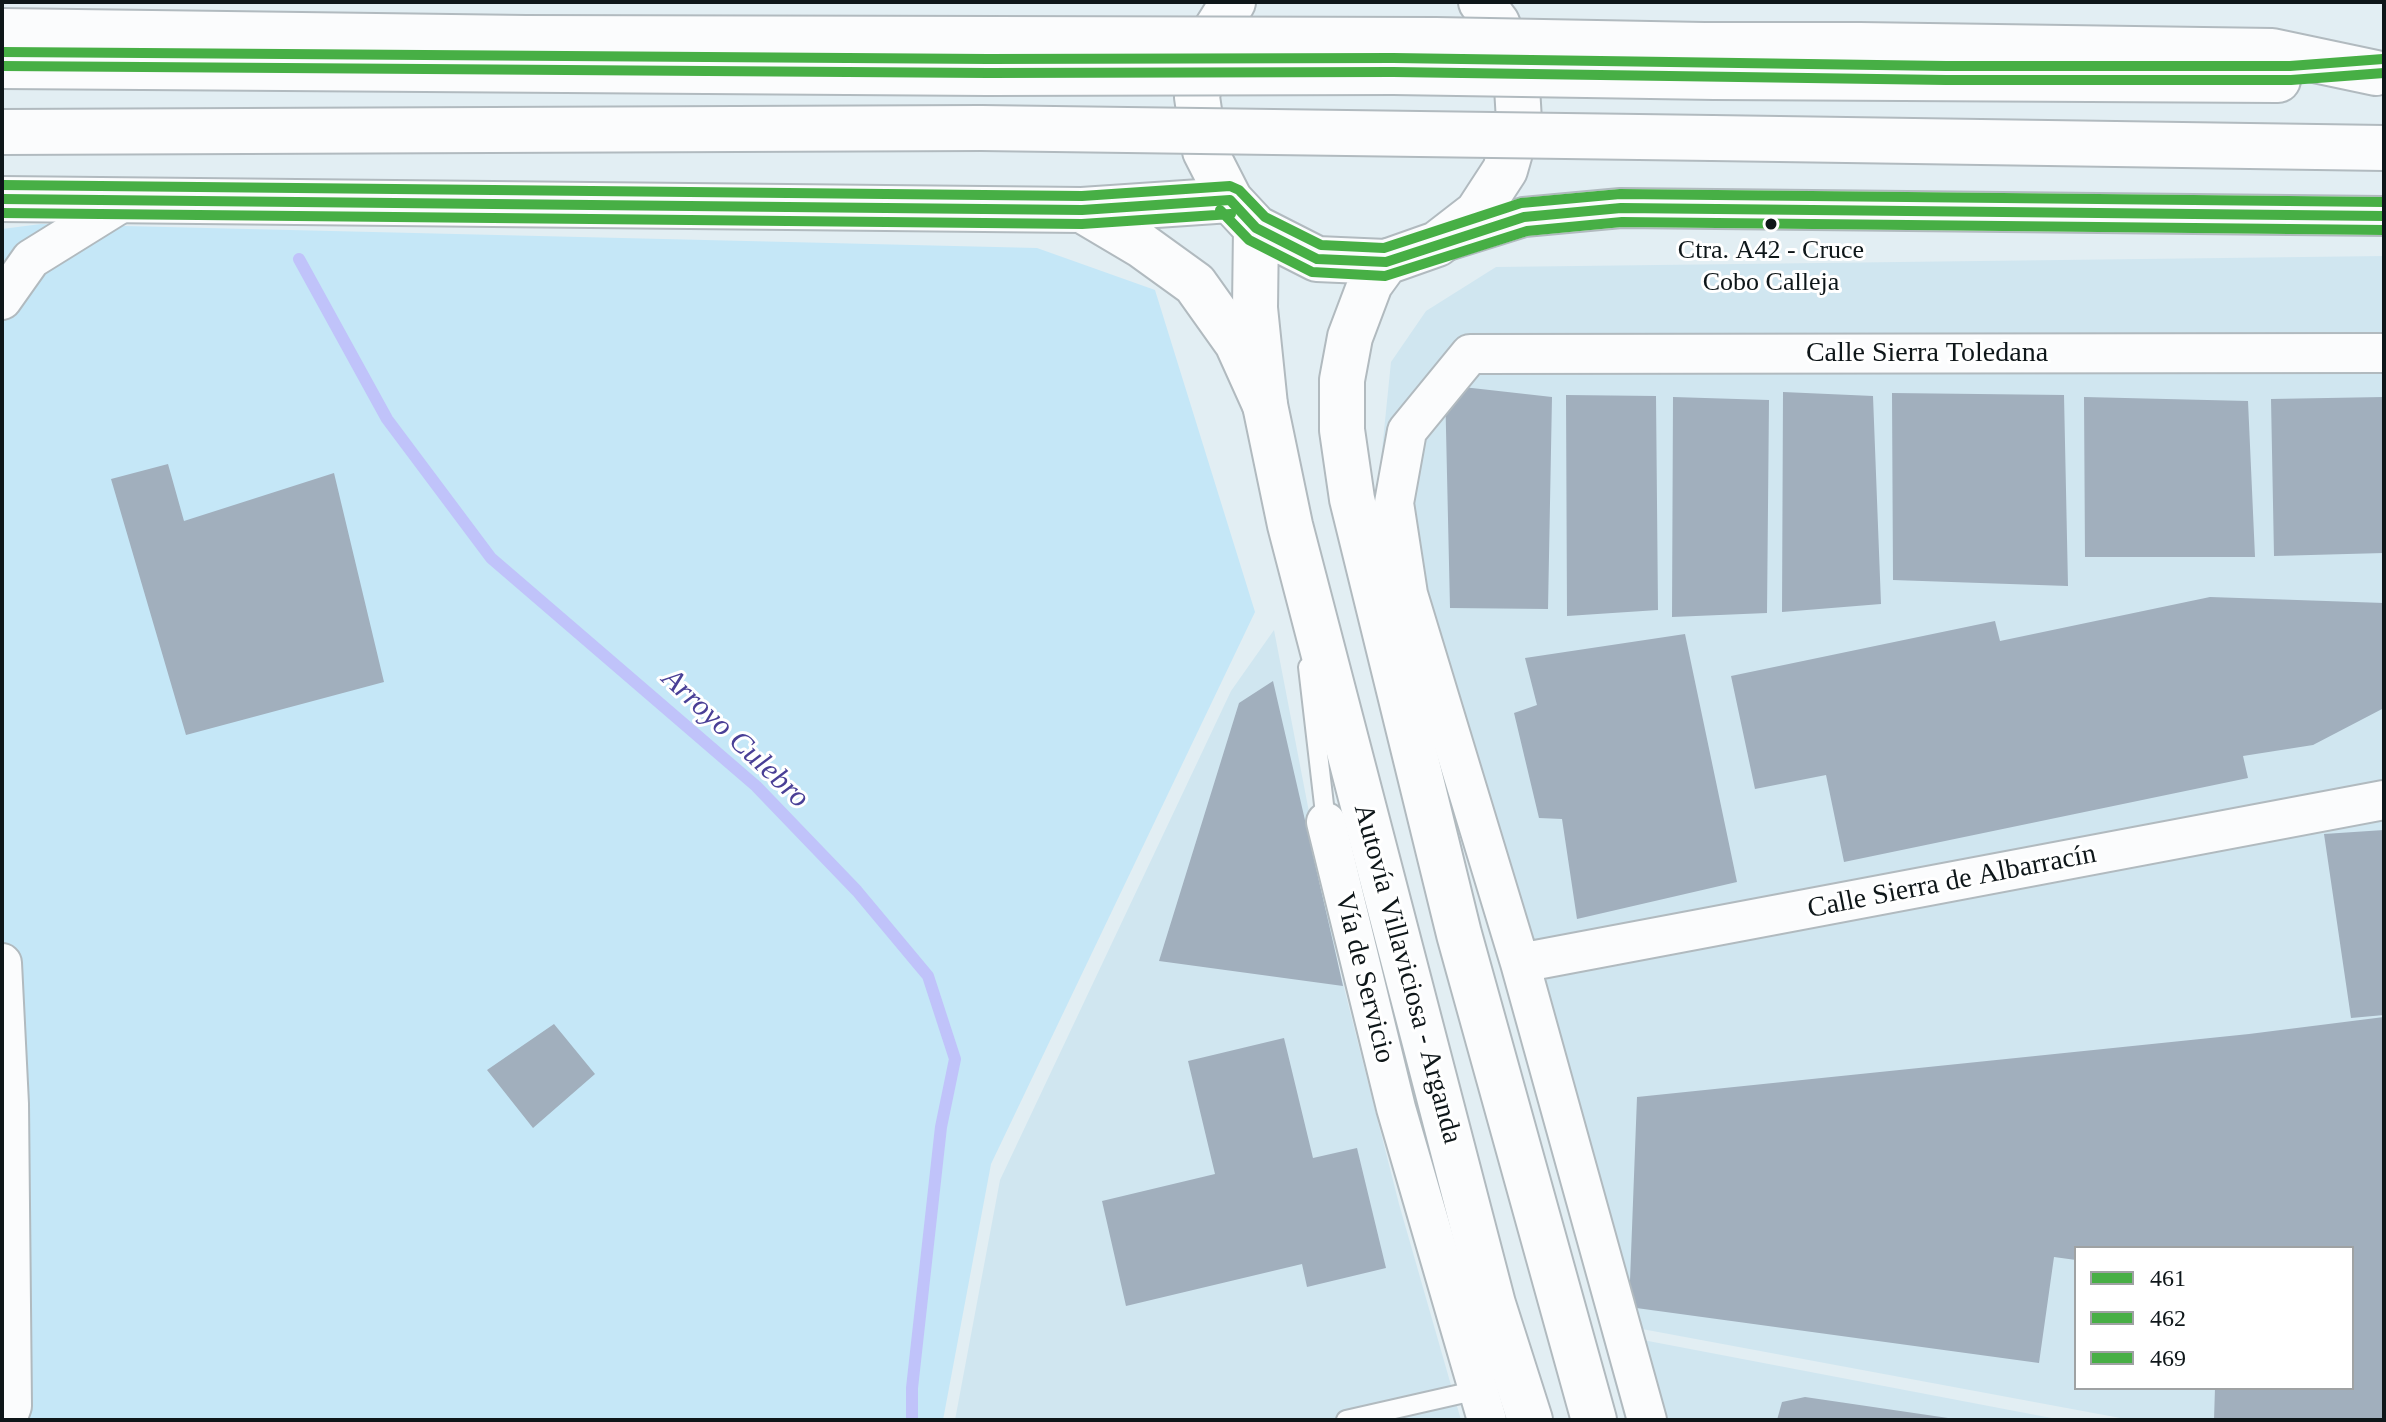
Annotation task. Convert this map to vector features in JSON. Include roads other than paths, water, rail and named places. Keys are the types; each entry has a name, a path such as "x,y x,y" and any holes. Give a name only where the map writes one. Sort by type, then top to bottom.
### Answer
{"main road":[{"path":"1233,2 1208,42 1197,97 1205,151 1243,214 1265,405"},
{"path":"2,199 577,203 1243,214 1317,259 1386,262 1437,244 1477,213 1505,170 1519,121 1516,70 1497,23 1481,2"},
{"path":"2,31 478,37 1393,72 1709,61 2291,80 2380,73"},
{"path":"2,66 990,56"},
{"path":"2,132 981,128 2384,148"},
{"path":"1082,210 1141,245 1195,284 1237,343 1265,405"},
{"path":"1386,262 1370,284 1355,324 1342,380 1342,430 1348,471 1391,592 1459,934 1594,1420"},
{"name":"Autovía Villaviciosa - Arganda","path":"1265,405 1290,525 1493,1304 1530,1420"}],"street":[{"path":"2,300 31,259 126,200"},
{"path":"1437,244 1524,217 1621,208 2384,216"},
{"name":"Calle Sierra Toledana","path":"1391,592 1394,503 1407,431 1470,354 2384,353"},
{"path":"1391,592 1520,963 1647,1420"},
{"name":"Calle Sierra de Albarracín","path":"1520,963 2384,800"},
{"name":"Vía de Servicio","path":"1326,822 1396,1108 1483,1405"},
{"path":"2,963 12,1406 7,1420"}],"lane":[{"name":"Vía de Servicio","path":"1290,525 1326,822"},
{"path":"1346,1420 1431,1401 1483,1405"},
{"path":"1431,1401 1435,1420"}],"waterway":[{"name":"Arroyo Culebro","path":"299,259 387,419 491,558 756,786 857,891 928,976 955,1059 941,1127 912,1388 912,1420"}],"place":[{"name":"Ctra. A42 - Cruce Cobo Calleja","path":"1771,224"}]}
